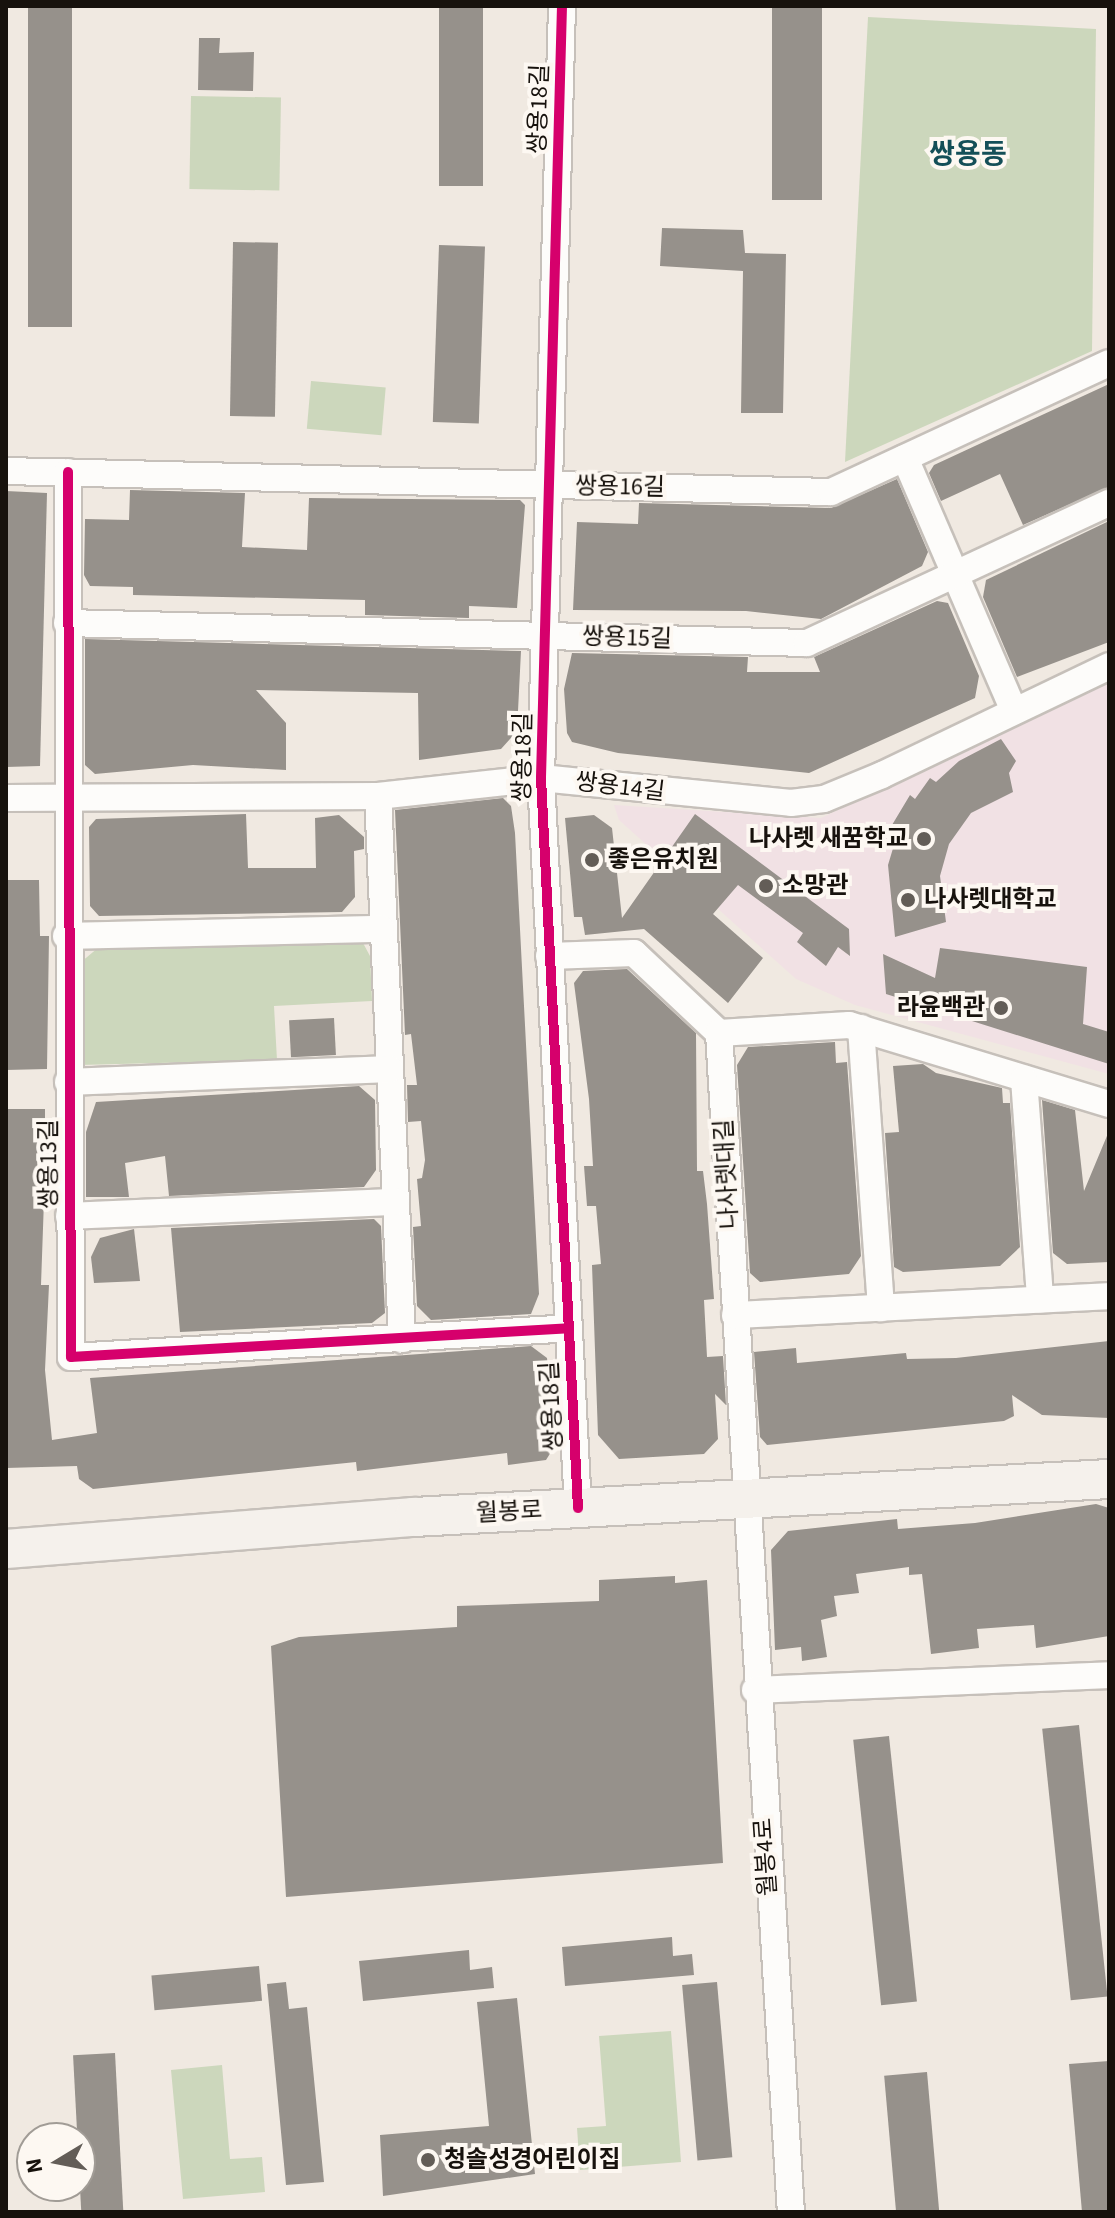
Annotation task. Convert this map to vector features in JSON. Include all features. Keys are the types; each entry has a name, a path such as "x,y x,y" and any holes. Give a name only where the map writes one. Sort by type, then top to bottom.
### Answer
{"street":[{"name":"쌍용18길","path":"562,6 541,778 578,1508"},
{"name":"쌍용16길","path":"6,471 831,492 1109,363"},
{"path":"905,458 1013,709"},
{"name":"쌍용13길","path":"68,472 65,798 71,1357 568,1328"},
{"name":"쌍용15길","path":"67,623 807,643 1109,503"},
{"name":"쌍용14길","path":"6,798 378,796 541,778 735,800 824,799 1109,666"},
{"path":"378,796 381,929 402,1339"},
{"path":"66,936 381,929"},
{"path":"549,956 634,953 719,1033 861,1028 1109,1104"},
{"path":"861,1028 881,1308"},
{"name":"나사렛대길","path":"719,1033 745,1503"},
{"path":"68,1082 390,1069"},
{"path":"1024,1079 1040,1299"},
{"name":"쌍용13길","path":"69,1216 396,1202"},
{"path":"735,1315 1109,1296"},
{"name":"월봉로","path":"6,1549 578,1508 745,1503 1109,1479"},
{"name":"월봉4로","path":"745,1503 791,2212"},
{"path":"755,1690 1109,1675"}],"shaded area":[{"name":"나사렛대학교","path":"1109,683 1109,1074 855,1005 796,979 619,820 614,805 821,818"}],"green space":[{"path":"868,17 1096,29 1092,351 845,462"},
{"path":"191,96 281,98 279,191 189,189"},
{"path":"311,381 386,388 382,435 307,429"},
{"path":"363,943 370,956 372,1001 274,1006 277,1060 79,1065 74,968 99,947"},
{"path":"671,2031 681,2162 580,2170 577,2128 606,2126 599,2036"},
{"path":"222,2065 230,2159 262,2157 265,2192 183,2199 171,2070"}],"building":[{"path":"28,6 72,6 72,327 28,327"},
{"path":"439,6 483,6 483,186 439,186"},
{"path":"772,6 822,6 822,200 772,200"},
{"path":"199,38 220,38 219,53 254,52 253,91 198,90"},
{"path":"662,228 743,230 745,253 786,254 783,413 741,413 743,271 660,266"},
{"path":"233,242 278,243 275,417 230,416"},
{"path":"439,245 485,247 479,423 433,422"},
{"path":"1109,384 1109,487 1023,525 1000,474 941,501 929,473 934,465"},
{"path":"897,479 928,552 922,566 821,619 746,611 573,610 577,522 638,524 639,503 831,508"},
{"path":"130,490 245,493 242,547 307,550 309,498 520,500 525,505 517,608 469,606 469,618 365,615 365,600 133,595 133,587 90,586 84,575 85,519 129,520"},
{"path":"6,491 47,493 40,766 6,767"},
{"path":"1109,521 1109,642 1017,677 983,597 986,580"},
{"path":"937,601 948,603 979,676 975,698 809,773 618,753 572,742 567,733 564,689 572,653 748,657 747,672 820,672 814,657"},
{"path":"85,639 521,651 517,731 501,749 419,760 418,693 256,690 286,723 286,770 193,765 95,774 85,765"},
{"name":"나사렛 새꿈학교","path":"1001,739 1016,761 1009,773 1013,792 971,813 949,844 940,876 946,922 895,937 888,865 897,835 889,830 910,795 915,799 930,778 936,782 959,761"},
{"path":"503,798 511,806 515,833 539,1294 531,1314 431,1320 417,1306 413,1227 421,1226 417,1179 422,1178 425,1160 421,1121 408,1122 407,1085 417,1085 411,1034 405,1035 395,810"},
{"path":"246,814 248,868 316,868 315,818 339,815 364,837 364,849 354,851 355,897 342,912 99,916 90,906 89,827 96,819"},
{"path":"695,814 849,929 850,956 838,947 826,966 797,942 803,933 738,885 713,914 763,958 728,1003 644,929 585,935 582,917 574,917 565,818 594,815 612,828 622,918"},
{"path":"6,880 39,880 40,936 49,936 47,1069 6,1070"},
{"name":"라윤백관","path":"940,948 1087,967 1083,1024 1109,1032 1109,1064 886,994 883,954 935,978"},
{"path":"627,969 696,1033 697,1171 703,1171 714,1299 704,1300 707,1357 723,1356 726,1405 715,1394 718,1439 704,1454 619,1459 598,1435 592,1265 601,1264 596,1206 587,1206 584,1166 593,1166 589,1099 574,983 583,971"},
{"path":"334,1018 336,1055 291,1057 289,1020"},
{"path":"835,1042 836,1063 847,1062 861,1256 849,1274 760,1282 750,1273 737,1065 748,1047"},
{"path":"923,1064 936,1073 1002,1088 1003,1103 1010,1103 1020,1247 1000,1266 903,1272 894,1267 885,1133 899,1132 893,1066"},
{"path":"359,1086 375,1100 376,1170 364,1187 169,1196 165,1156 125,1163 129,1197 86,1197 86,1132 96,1102"},
{"path":"1042,1100 1075,1110 1084,1191 1109,1131 1109,1262 1067,1264 1053,1253"},
{"path":"6,1109 45,1109 45,1136 37,1135 38,1200 44,1200 41,1285 49,1285 45,1370 52,1440 97,1433 90,1378 531,1346 547,1358 556,1444 546,1460 508,1465 507,1453 357,1471 356,1462 93,1489 79,1479 77,1466 6,1468"},
{"path":"374,1219 381,1226 385,1313 372,1323 180,1332 171,1228"},
{"path":"134,1229 140,1281 94,1283 91,1257 100,1238"},
{"path":"1109,1341 1109,1418 1042,1415 1012,1395 1014,1416 1004,1421 767,1445 760,1437 754,1352 796,1348 797,1363 906,1353 907,1359 956,1358"},
{"path":"1096,1504 1109,1508 1109,1636 1036,1648 1034,1625 977,1629 979,1648 931,1654 922,1574 909,1575 909,1567 856,1574 859,1593 834,1596 837,1616 821,1620 827,1657 802,1661 801,1647 775,1650 771,1550 788,1531 897,1519 898,1529 975,1523"},
{"path":"675,1576 675,1583 707,1580 723,1863 286,1897 271,1646 299,1637 457,1627 457,1606 599,1601 599,1580"},
{"path":"1079,1725 1108,1997 1071,2000 1042,1729"},
{"path":"889,1736 917,2002 881,2005 853,1740"},
{"path":"672,1937 673,1956 692,1954 694,1975 565,1986 562,1947"},
{"path":"469,1950 470,1970 492,1967 494,1988 363,2001 359,1961"},
{"path":"259,1966 262,2001 154,2010 151,1975"},
{"path":"286,1982 289,2009 307,2007 324,2182 286,2185 267,1984"},
{"path":"717,1982 732,2157 697,2160 682,1985"},
{"path":"517,1998 535,2174 383,2196 380,2135 489,2126 477,2002"},
{"path":"115,2053 123,2212 81,2212 81,2202 96,2202 96,2122 77,2122 73,2055"},
{"path":"1109,2061 1109,2212 1082,2212 1069,2064"},
{"path":"927,2072 939,2212 896,2212 884,2076"}],"cycle path":[{"path":"562,6 541,778 578,1508"},
{"path":"68,472 71,1357 568,1328"}],"place":[{"name":"나사렛 새꿈학교","path":"924,839"},
{"name":"좋은유치원","path":"592,860"},
{"name":"소망관","path":"766,886"},
{"name":"나사렛대학교","path":"908,900"},
{"name":"라윤백관","path":"1001,1008"},
{"name":"청솔성경어린이집","path":"428,2160"}],"district":[{"name":"쌍용동","path":"968,154"}]}
